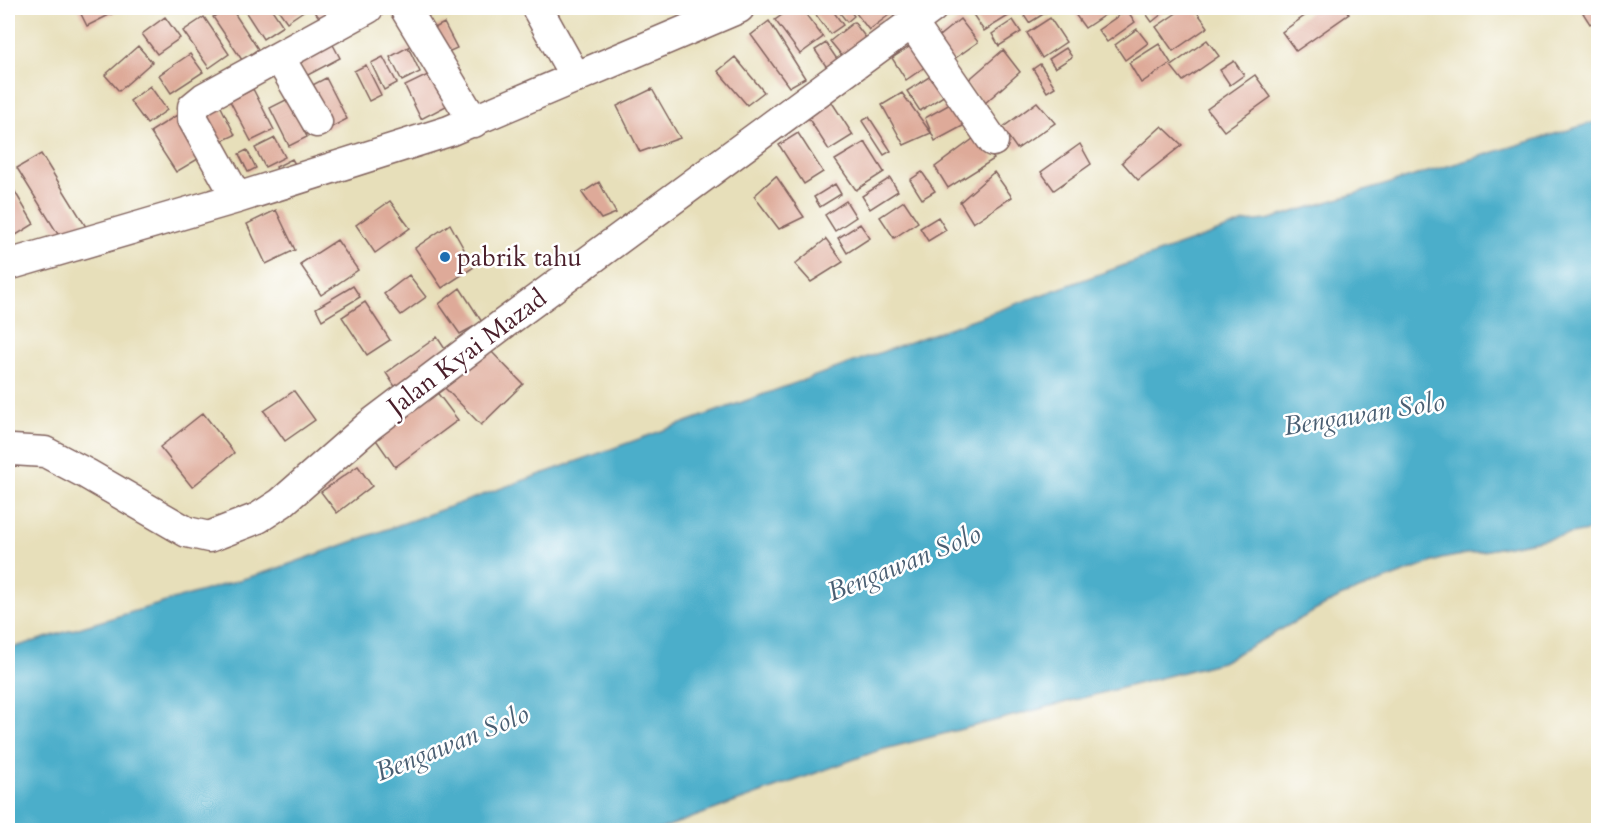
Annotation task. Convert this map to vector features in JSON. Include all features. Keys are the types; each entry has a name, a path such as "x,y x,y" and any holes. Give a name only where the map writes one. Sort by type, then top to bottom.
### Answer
{"street":[{"path":"237,198 193,119 193,107 204,98 368,8"},
{"path":"405,8 474,122"},
{"path":"537,8 576,78"},
{"path":"8,265 237,198 474,122 739,8"},
{"path":"922,15 993,141"},
{"name":"Jalan Kyai Mazad","path":"8,452 12,450 45,452 187,532 209,537 258,518 281,503 370,425 922,15"},
{"path":"279,57 317,122"}],"water":[{"name":"Bengawan Solo","path":"1598,121 1598,529 1441,559 1340,597 1222,662 877,751 658,830 8,830 8,649 273,570 1245,222 1267,220"}],"building":[{"path":"78,8 123,8 87,26"},
{"path":"231,8 258,49 242,60 213,17"},
{"path":"243,8 271,8 283,26 263,39"},
{"path":"277,8 303,8 305,10 287,22"},
{"path":"312,8 339,8 328,29"},
{"path":"417,8 448,8 422,18"},
{"path":"792,8 801,8 823,37 800,54 775,20"},
{"path":"811,8 831,8 843,25 830,34"},
{"path":"836,8 848,8 854,16 847,22"},
{"path":"852,8 883,8 889,15 869,30"},
{"path":"888,8 905,8 909,13 898,21"},
{"path":"981,8 1005,8 1010,15 984,31 972,13"},
{"path":"1019,8 1041,8 1045,13 1029,23"},
{"path":"1076,8 1115,8 1085,28 1072,10"},
{"path":"1142,8 1169,8 1152,22"},
{"path":"1184,8 1194,8 1208,27 1173,51 1156,27"},
{"path":"1316,8 1344,8 1349,14 1296,51 1282,32"},
{"path":"1592,8 1598,8 1598,18 1590,24 1583,13"},
{"path":"1127,10 1135,22 1107,42 1098,30"},
{"path":"165,17 180,38 157,54 142,34"},
{"path":"204,17 229,54 209,68 183,31"},
{"path":"1050,18 1066,42 1042,58 1027,33"},
{"path":"960,19 978,42 947,64 933,41"},
{"path":"1013,20 1021,32 999,46 992,34"},
{"path":"769,21 805,78 789,87 751,35"},
{"path":"854,22 866,38 843,57 830,41"},
{"path":"444,23 457,48 441,55 429,31"},
{"path":"1137,29 1148,43 1125,60 1115,45"},
{"path":"1207,40 1219,56 1183,81 1171,66"},
{"path":"331,41 340,58 306,76 297,59"},
{"path":"918,41 932,62 906,80 892,58"},
{"path":"826,43 843,68 832,75 815,50"},
{"path":"1159,44 1171,63 1141,83 1129,63"},
{"path":"138,46 152,62 119,91 105,75"},
{"path":"408,47 420,72 402,81 390,57"},
{"path":"1066,48 1072,57 1055,68 1049,59"},
{"path":"1003,50 1020,72 984,104 965,83"},
{"path":"190,54 203,72 171,93 159,75"},
{"path":"383,57 397,83 384,90 371,63"},
{"path":"735,57 764,92 747,105 718,71"},
{"path":"1234,61 1244,75 1230,85 1220,70"},
{"path":"1040,64 1055,87 1047,92 1033,69"},
{"path":"366,65 381,95 369,101 354,71"},
{"path":"940,70 953,90 920,111 907,91"},
{"path":"432,73 448,105 421,119 405,86"},
{"path":"1255,75 1271,97 1224,131 1207,109"},
{"path":"326,78 347,119 326,130 305,89"},
{"path":"150,86 167,110 147,124 130,101"},
{"path":"253,89 274,130 251,141 230,101"},
{"path":"652,89 680,138 640,152 617,106"},
{"path":"902,93 931,133 904,145 882,105"},
{"path":"216,97 235,135 215,144 196,107"},
{"path":"288,99 307,137 289,146 270,108"},
{"path":"959,99 974,120 935,141 925,118"},
{"path":"831,101 853,135 829,150 807,116"},
{"path":"1037,102 1055,123 1017,149 1002,128"},
{"path":"177,115 203,156 176,172 150,132"},
{"path":"869,117 891,151 884,155 862,121"},
{"path":"1162,126 1182,145 1138,180 1122,162"},
{"path":"798,133 823,172 804,184 779,145"},
{"path":"977,136 994,159 948,188 935,167"},
{"path":"275,138 285,157 265,167 255,148"},
{"path":"865,142 884,172 856,190 835,160"},
{"path":"1080,144 1091,164 1054,190 1041,172"},
{"path":"247,150 256,168 248,172 239,154"},
{"path":"41,154 88,230 64,244 17,168"},
{"path":"292,159 299,171 279,178 276,167"},
{"path":"922,172 935,191 922,199 910,180"},
{"path":"994,172 1012,197 973,223 960,202"},
{"path":"776,176 804,217 779,229 754,196"},
{"path":"890,178 898,191 870,209 862,196"},
{"path":"8,180 34,224 8,240"},
{"path":"599,182 616,213 601,219 582,193"},
{"path":"835,184 841,194 820,207 814,197"},
{"path":"390,201 410,228 375,253 356,225"},
{"path":"846,201 856,217 835,231 825,215"},
{"path":"904,201 918,222 894,238 880,217"},
{"path":"276,210 295,250 266,264 247,224"},
{"path":"938,217 946,230 928,241 920,228"},
{"name":"pabrik tahu","path":"450,224 474,267 442,288 415,248"},
{"path":"860,224 870,238 847,253 838,238"},
{"path":"826,239 843,262 811,282 795,264"},
{"path":"337,240 358,270 321,295 300,264"},
{"path":"409,275 426,297 401,315 384,294"},
{"path":"353,286 360,297 322,320 316,308"},
{"path":"460,288 482,322 460,334 439,304"},
{"path":"365,302 390,340 367,355 342,317"},
{"path":"437,337 447,352 396,388 386,373"},
{"path":"487,347 523,384 481,425 445,388"},
{"path":"294,391 315,420 285,441 264,411"},
{"path":"436,391 458,420 395,467 374,437"},
{"path":"203,413 234,453 192,487 160,447"},
{"path":"358,466 372,486 337,513 321,492"}],"place":[{"name":"pabrik tahu","path":"445,257"}]}
